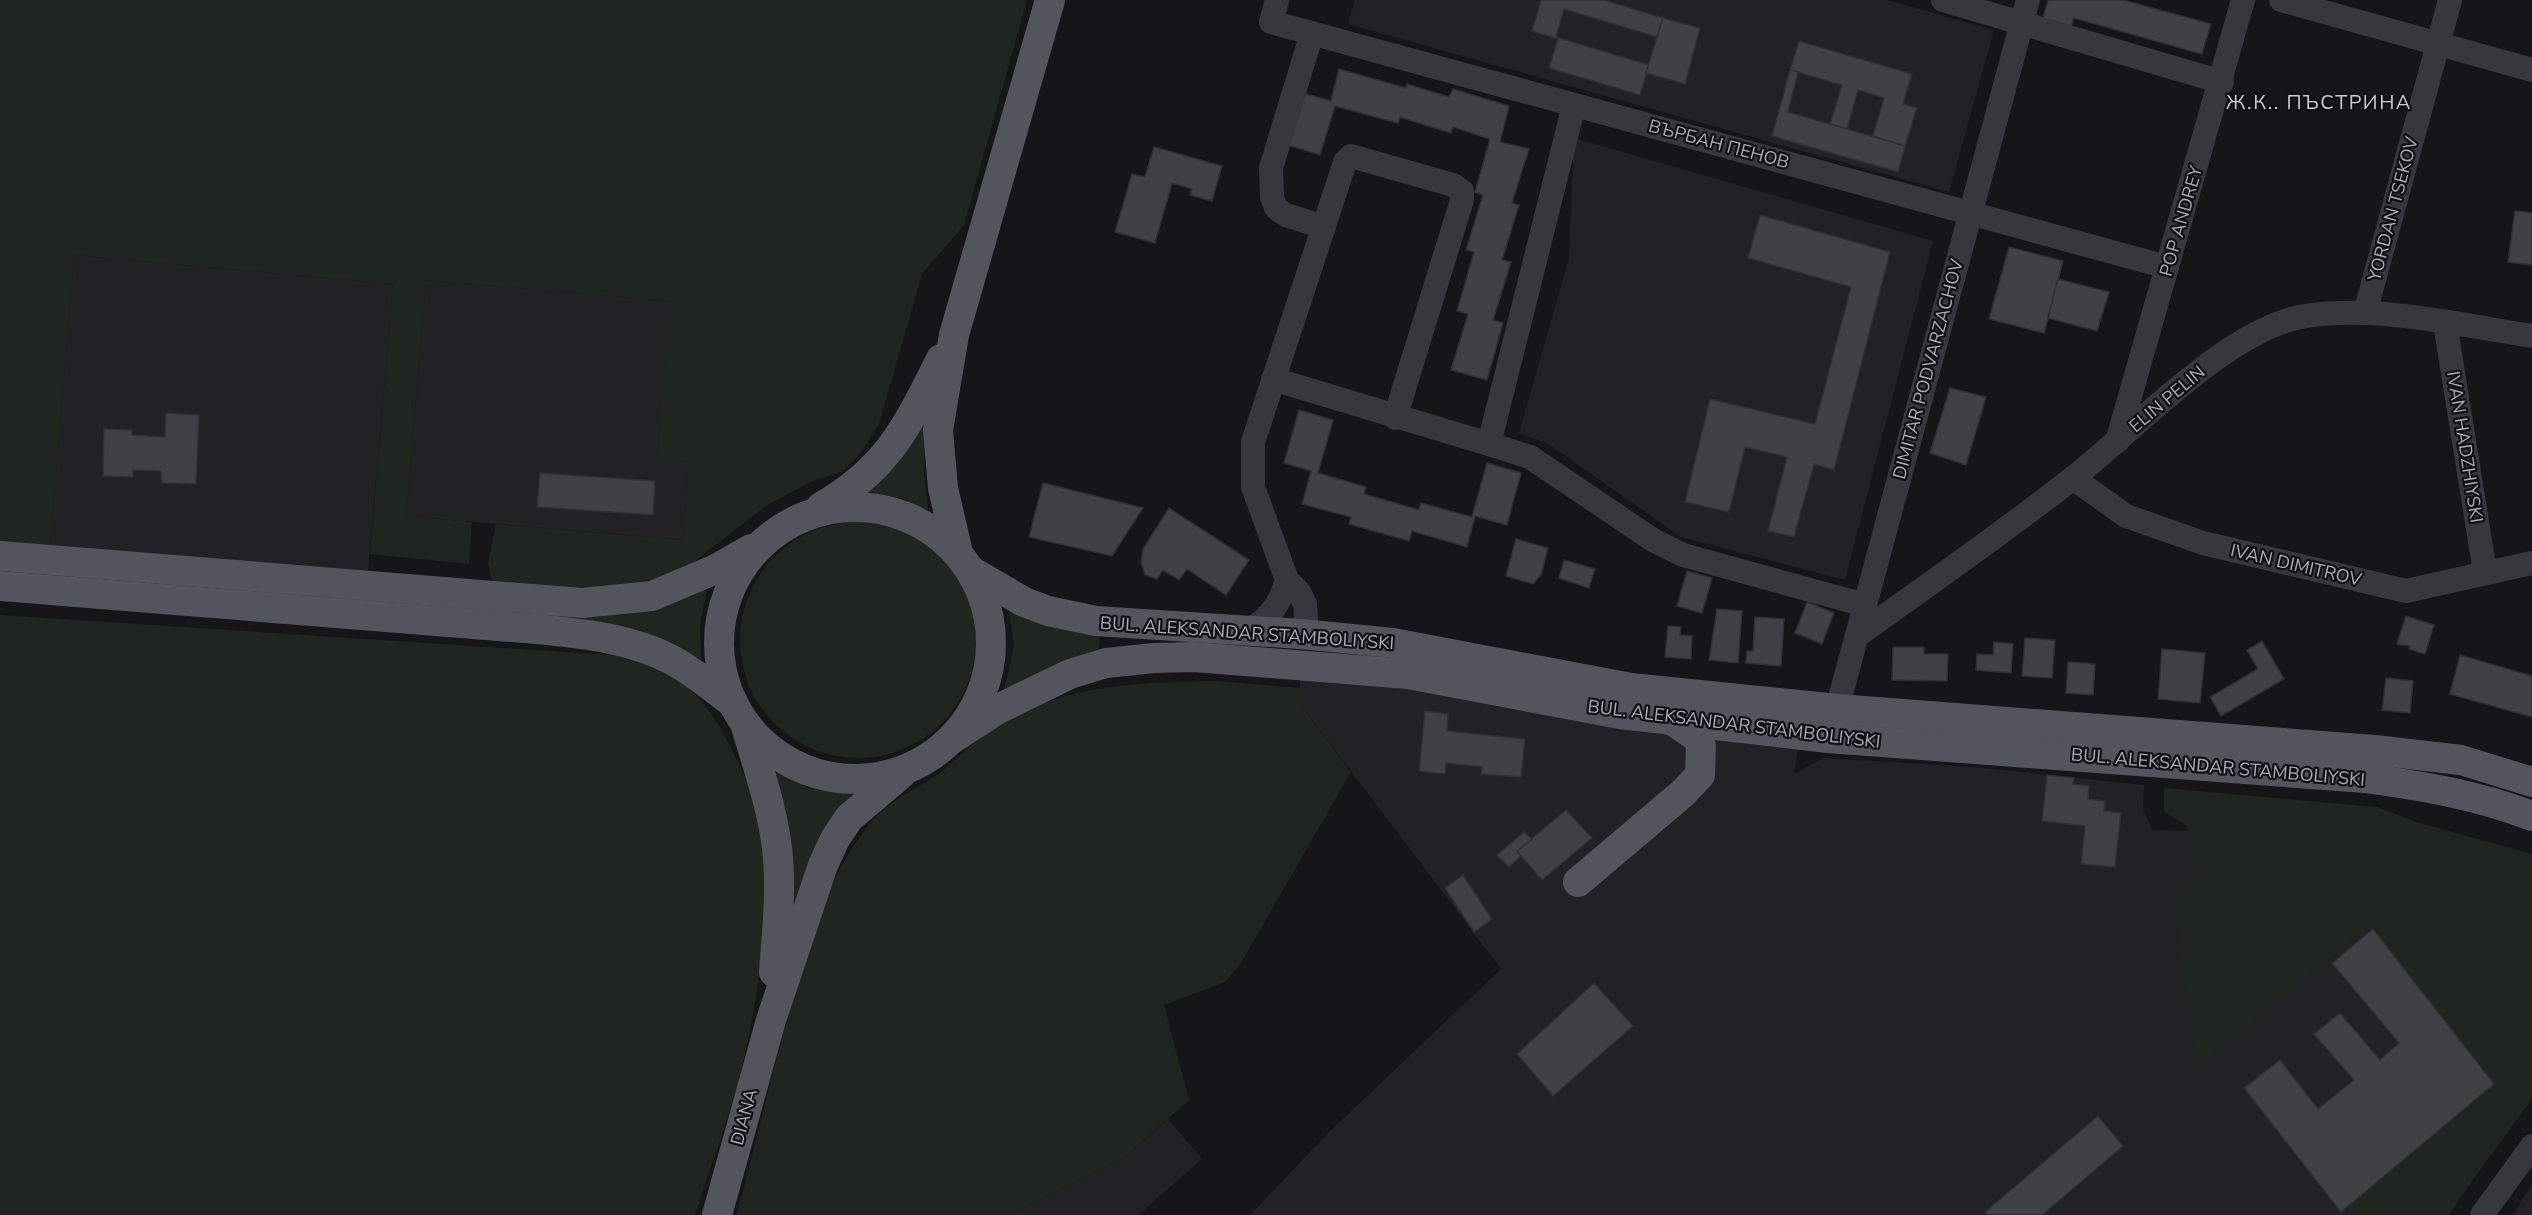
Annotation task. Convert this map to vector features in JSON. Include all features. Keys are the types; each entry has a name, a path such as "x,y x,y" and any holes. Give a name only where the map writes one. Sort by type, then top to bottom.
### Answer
{"main road":[{"path":"771,1020 805,914 835,839 864,804 910,767 932,755 952,739 964,725 982,694 990,658 990,622 980,587 964,562 943,488 938,430 954,335 1050,0"},
{"path":"0,556 582,603 652,596 716,569 762,543 851,489 872,471 899,438 954,335"},
{"name":"BUL. ALEKSANDAR STAMBOLIYSKI","path":"802,518 835,508 860,507 885,510 932,531 964,562 1024,602 1072,617 1096,621 1301,634 1458,654 1631,688 1838,709 2375,750 2461,760 2532,782"},
{"path":"762,543 734,581 723,611 720,658 767,797 777,849 777,924 771,1020"},
{"path":"0,586 537,628 609,637 652,650 674,661 739,712 770,749 802,768 838,777 875,777 910,767"},
{"path":"1194,657 1271,647 1301,634"},
{"name":"BUL. ALEKSANDAR STAMBOLIYSKI","path":"952,739 998,709 1070,674 1106,663 1194,657 1368,670 1450,680 1620,714 1828,738 2365,778 2451,790 2493,801 2532,816"},
{"path":"1368,670 1401,661 1418,660 1539,671"},
{"path":"1578,882 1683,793 1700,775 1701,746 1697,737 1672,720"},
{"name":"DIANA","path":"717,1215 771,1020"}],"street":[{"path":"1943,0 2222,82"},
{"name":"DIMITAR PODVARZACHOV","path":"1828,738 1838,709 2028,0"},
{"name":"POP ANDREY","path":"2117,442 2222,82 2243,0"},
{"path":"2281,0 2532,70"},
{"name":"YORDAN TSEKOV","path":"2365,313 2450,0"},
{"name":"ВЪРБАН ПЕНОВ","path":"1274,11 1312,33 2167,267"},
{"path":"1312,33 1271,168 1272,197 1276,208 1286,215 1324,227"},
{"path":"1489,444 1574,105"},
{"path":"1301,634 1306,618 1305,604 1299,592 1287,580 1253,488 1253,442 1349,156 1453,185 1462,191 1462,200 1395,418"},
{"name":"ELIN PELIN","path":"1857,636 2073,478 2210,362 2262,331 2305,316 2365,313 2532,336"},
{"name":"IVAN HADZHIYSKI","path":"2445,323 2485,572"},
{"path":"1273,379 1395,418 1530,457 1653,540 1683,555 1865,605"},
{"name":"IVAN DIMITROV","path":"2073,478 2126,516 2202,543 2406,591 2532,563"},
{"path":"1249,630 1271,614 1283,593 1287,580"},
{"path":"2482,1215 2532,1146"}],"shaded area":[{"path":"0,0 1027,0 964,225 922,274 879,424 857,458 841,472 812,481 766,506 691,564 655,579 618,586 572,588 492,581 488,563 496,524 683,540 689,462 657,459 670,301 426,280 406,516 472,522 469,564 370,554 393,284 74,255 50,546 0,542"},
{"path":"1355,0 1887,0 1994,30 1949,192 1348,24"},
{"path":"1574,138 1933,241 1845,580 1681,537 1547,443 1519,433 1569,258"},
{"path":"74,255 393,284 368,571 50,546"},
{"path":"426,280 671,301 657,458 689,462 683,540 406,516"},
{"path":"927,410 924,474 928,510 901,498 868,492"},
{"path":"858,522 903,531 933,549 949,565 967,595 976,640 967,685 949,715 933,731 903,749 858,758 813,749 783,731 767,715 749,685 740,640 749,595 767,565 783,549 813,531"},
{"path":"707,588 700,625 701,665 569,620 650,609"},
{"path":"1008,603 1100,635 1098,652 1004,690 1014,646"},
{"path":"0,615 611,655 655,668 688,688 713,716 746,779 761,819 768,871 761,959 746,1050 732,1104 695,1215 0,1215"},
{"path":"1300,665 1803,720 1794,774 1824,758 1974,767 2144,785 2143,809 2152,830 2281,833 2532,1092 2449,1215 1250,1215 1327,1134 1501,969 1300,704"},
{"path":"1216,681 1300,688 1300,704 1351,772 1241,963 1225,982 1164,1005 1189,1100 1124,1158 1010,1215 737,1215 781,1043 818,919 847,857 859,837 874,819 898,799 941,772 988,732 1030,708 1081,692 1108,688"},
{"path":"772,769 808,788 857,795 794,914"},
{"path":"2164,788 2377,807 2416,822 2532,854 2532,1099 2447,1215 2360,1215 2350,1204 2494,1084 2369,925 2196,1066 2182,963 2180,900 2201,870 2186,825 2164,812"},
{"path":"1168,1119 1202,1159 1138,1215 1010,1215 1124,1158"},
{"path":"2532,1184 2532,1215 2513,1215"}],"building":[{"path":"1541,0 1604,0 1663,18 1657,37 1564,9 1556,37 1649,65 1640,95 1549,68 1558,39 1532,31"},
{"path":"2048,0 2123,0 2211,24 2202,54 2074,18 2071,26 2043,18"},
{"path":"1663,18 1700,28 1685,84 1646,73"},
{"path":"1799,41 1912,74 1903,104 1917,108 1905,146 1873,136 1884,98 1858,90 1847,129 1830,124 1842,85 1790,70"},
{"path":"1339,69 1406,88 1407,84 1449,97 1453,89 1509,106 1500,142 1529,149 1512,203 1519,205 1502,260 1511,262 1493,320 1503,323 1487,380 1451,370 1468,314 1457,311 1474,252 1466,250 1483,195 1475,192 1490,139 1453,127 1451,133 1400,117 1398,123 1335,106 1320,155 1282,143 1299,92 1331,101"},
{"path":"1790,70 1798,72 1788,112 1905,146 1898,172 1772,136"},
{"path":"1154,147 1222,166 1212,201 1190,195 1192,189 1172,183 1155,243 1115,232 1132,174 1145,177"},
{"path":"2515,211 2532,213 2532,265 2508,262"},
{"path":"1760,215 1890,252 1834,470 1814,464 1794,537 1768,531 1787,457 1745,447 1729,512 1685,502 1710,399 1815,424 1851,287 1748,258"},
{"path":"2009,247 2063,261 2044,333 1989,319"},
{"path":"2058,279 2109,292 2097,331 2048,318"},
{"path":"1950,388 1986,397 1966,465 1930,453"},
{"path":"1299,410 1333,420 1318,473 1366,487 1364,494 1419,510 1421,503 1472,517 1487,463 1521,473 1507,525 1475,516 1467,547 1412,531 1409,541 1349,524 1351,517 1302,504 1311,471 1284,463"},
{"path":"166,413 199,415 196,484 162,483 161,471 133,470 133,477 103,476 104,429 132,430 132,435 165,437"},
{"path":"540,473 655,481 653,515 537,507"},
{"path":"1043,483 1143,508 1112,556 1029,537"},
{"path":"1169,508 1249,560 1226,595 1187,569 1179,580 1163,570 1157,579 1145,575 1141,562 1143,549"},
{"path":"1516,539 1548,548 1541,575 1533,584 1506,576"},
{"path":"1564,560 1595,569 1589,588 1559,578"},
{"path":"1687,571 1712,578 1702,613 1677,606"},
{"path":"1807,602 1834,613 1822,644 1795,633"},
{"path":"1717,609 1742,611 1738,663 1709,660"},
{"path":"2406,616 2434,625 2425,654 2409,649 2410,646 2397,644"},
{"path":"1755,617 1784,619 1781,666 1746,663 1747,651 1753,651"},
{"path":"1668,626 1681,627 1680,635 1692,636 1691,659 1665,657"},
{"path":"2025,638 2055,640 2052,678 2022,676"},
{"path":"2262,641 2284,679 2221,716 2210,697 2258,669 2247,650"},
{"path":"1994,642 2013,644 2011,673 1976,670 1977,654 1993,655"},
{"path":"1893,647 1924,647 1924,654 1948,654 1947,681 1892,680"},
{"path":"2162,649 2205,653 2200,703 2158,699"},
{"path":"2460,655 2532,676 2532,717 2450,694"},
{"path":"2068,662 2095,664 2093,695 2066,693"},
{"path":"2386,678 2413,681 2410,713 2382,710"},
{"path":"1425,711 1448,714 1447,731 1525,739 1521,777 1481,774 1482,767 1446,763 1445,774 1419,771"},
{"path":"2047,775 2074,778 2073,784 2089,786 2088,799 2105,801 2104,811 2121,813 2115,867 2081,864 2085,826 2042,821"},
{"path":"1566,810 1592,838 1542,880 1517,851"},
{"path":"1524,832 1532,839 1517,851 1521,856 1509,867 1497,855"},
{"path":"1463,875 1492,919 1474,932 1445,888"},
{"path":"2373,929 2494,1084 2341,1212 2244,1088 2280,1060 2318,1109 2354,1080 2314,1034 2340,1013 2380,1060 2399,1043 2332,963"},
{"path":"1594,983 1633,1026 1553,1096 1517,1054"},
{"path":"2098,1116 2123,1146 2042,1215 1988,1215 1985,1212"}],"district":[{"name":"Ж.К.. ПЪСТРИНА","path":"2319,102"}]}
